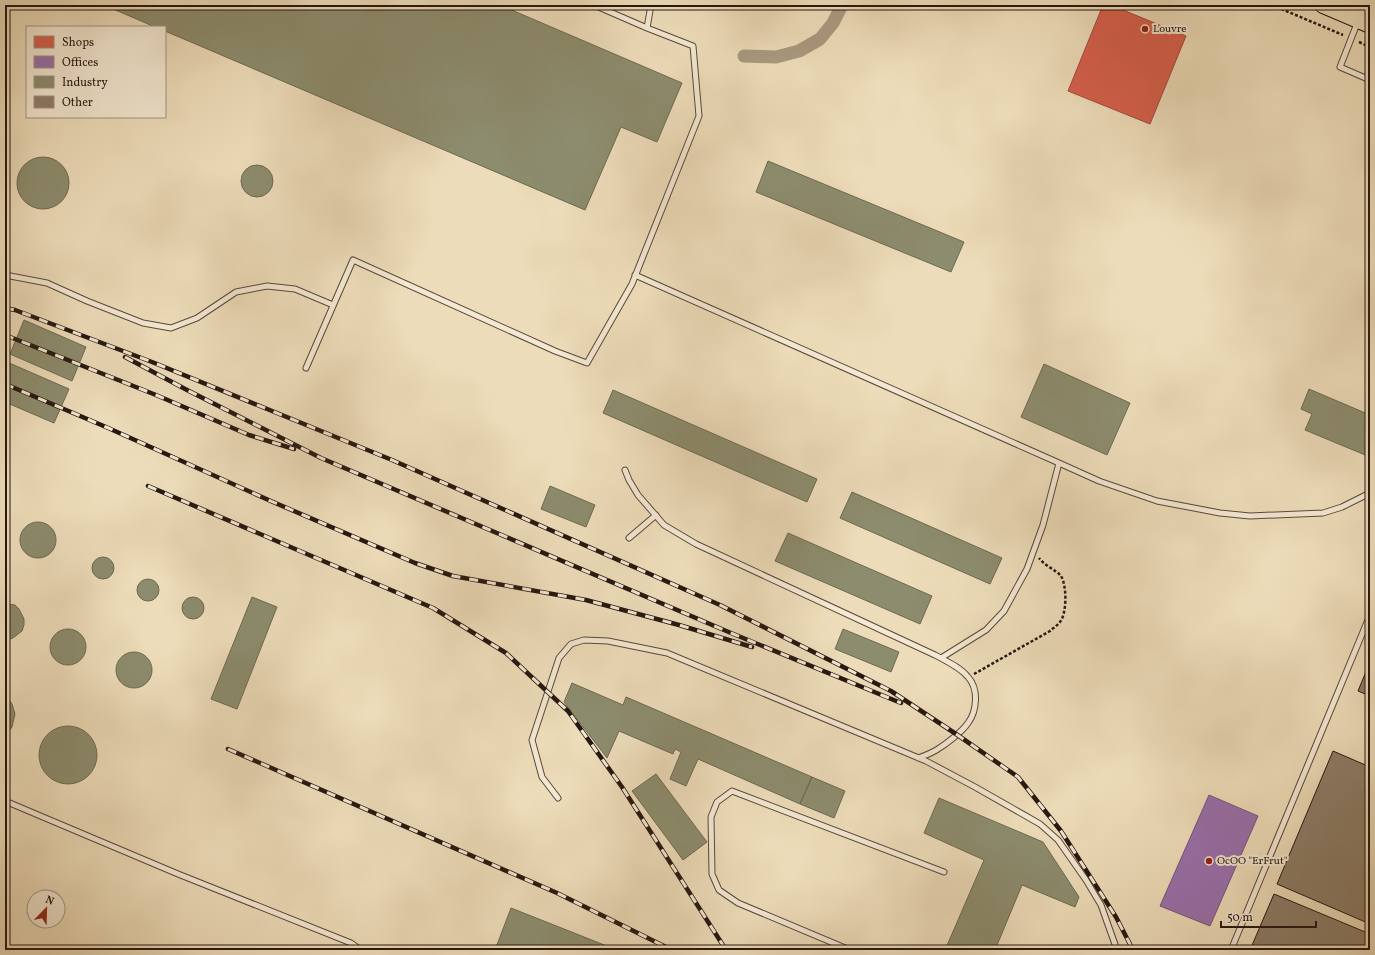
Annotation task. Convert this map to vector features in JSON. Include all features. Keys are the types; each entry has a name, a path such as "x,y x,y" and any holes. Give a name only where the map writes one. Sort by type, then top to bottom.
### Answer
{"main road":[{"path":"1322,5 1364,23 1365,5"}],"lane":[{"path":"306,368 354,260 555,351 587,363 632,284 699,116 693,46 594,5"},
{"path":"647,28 651,5"},
{"path":"1364,23 1351,39 1340,67 1370,80"},
{"path":"5,275 46,283 87,302 143,323 171,328 197,318 236,292 267,286 295,289 333,305"},
{"path":"635,275 1099,481 1157,501 1190,508 1250,516 1323,513 1370,493"},
{"path":"941,658 986,630 1004,611 1027,569 1037,542 1059,463"},
{"path":"625,470 638,495 664,525 696,544 941,658 952,664 969,677 975,692 976,703 968,723 953,738 937,750 918,758"},
{"path":"630,538 656,515"},
{"path":"1231,950 1370,615"},
{"path":"558,798 542,777 532,740 559,658 571,644 584,640 608,641 667,653 918,758 975,787 1040,824 1058,840 1086,880 1101,905 1117,950"},
{"path":"850,950 738,903 719,890 712,874 710,817 717,802 732,791 944,872"},
{"path":"5,801 178,874 351,944 360,950"}],"path":[{"path":"1272,5 1370,47"},
{"path":"969,677 1009,656 1050,631 1061,622 1066,608 1064,586 1060,576 1043,563 1038,557 1037,542"}],"building: Shops":[{"path":"1103,5 1111,5 1186,36 1150,124 1068,91"}],"building: Offices":[{"name":"ОсОО \"ErFrut\"","path":"1209,795 1258,816 1210,926 1160,906"}],"building: Industry":[{"path":"104,5 500,5 682,83 657,142 621,127 585,210 166,31 166,26 153,26"},
{"path":"43,157 53,159 61,165 67,173 69,183 67,193 61,201 53,207 43,209 33,207 25,201 19,193 17,183 19,173 25,165 33,159"},
{"path":"768,161 964,242 951,272 756,192"},
{"path":"257,165 263,166 270,172 273,181 272,187 266,194 257,197 251,196 244,190 241,181 242,175 248,168"},
{"path":"24,320 86,347 72,381 10,354"},
{"path":"7,362 69,389 54,423 5,402 5,366"},
{"path":"1044,364 1130,403 1107,455 1021,417"},
{"path":"1309,389 1370,415 1370,457 1305,430 1312,414 1301,409"},
{"path":"613,390 817,479 807,502 603,413"},
{"path":"550,486 595,505 586,527 541,509"},
{"path":"852,492 1002,558 990,584 840,518"},
{"path":"41,522 51,527 55,533 55,547 51,553 45,557 35,558 25,553 21,547 20,537 25,527 31,523"},
{"path":"788,533 932,596 920,624 775,561"},
{"path":"99,557 107,557 114,564 114,572 107,579 99,579 92,572 92,564"},
{"path":"144,579 152,579 159,586 159,594 152,601 144,601 137,594 137,586"},
{"path":"189,597 197,597 204,604 204,612 197,619 189,619 182,612 182,604"},
{"path":"252,597 277,607 237,709 211,699"},
{"path":"5,604 15,605 19,609 24,619 22,631 13,638 7,640 5,639"},
{"path":"65,629 71,629 81,634 86,647 81,660 71,665 65,665 55,660 50,650 50,644 55,634"},
{"path":"843,629 899,652 891,672 835,649"},
{"path":"137,652 147,657 151,663 151,677 147,683 141,687 131,688 121,683 117,677 116,667 121,657 127,653"},
{"path":"572,683 623,705 626,697 812,777 800,804 698,759 686,786 670,779 681,752 675,749 673,754 619,731 607,758 564,702"},
{"path":"5,694 12,704 15,714 12,727 5,737"},
{"path":"62,726 74,726 89,734 97,749 97,761 89,776 74,784 62,784 47,776 39,761 39,749 47,734"},
{"path":"656,774 707,842 683,860 632,791"},
{"path":"812,777 845,791 834,818 800,804"},
{"path":"939,798 1043,842 1079,897 1075,907 1022,885 995,950 945,950 984,860 924,833"},
{"path":"511,908 617,950 495,950"}],"building: Other":[{"path":"1370,662 1370,696 1358,691"},
{"path":"1333,751 1370,767 1370,924 1277,884"},
{"path":"1274,894 1370,934 1370,950 1250,950"}],"waterway":[{"path":"744,56 776,57 799,51 820,39 833,23 842,5"}],"railway":[{"path":"5,308 15,310 152,362 392,460 720,605 891,691 1018,777 1061,831 1116,917 1133,950"},
{"path":"5,335 156,395 249,435 294,449"},
{"path":"125,357 321,458 731,633 901,703"},
{"path":"5,384 415,563 453,576 586,600 679,625 752,647"},
{"path":"148,486 433,608 506,653 568,711 622,787 726,950"},
{"path":"228,749 557,893 672,950"}],"place":[{"name":"Louvre","path":"1145,29"},
{"name":"ОсОО \"ErFrut\"","path":"1209,861"}]}
